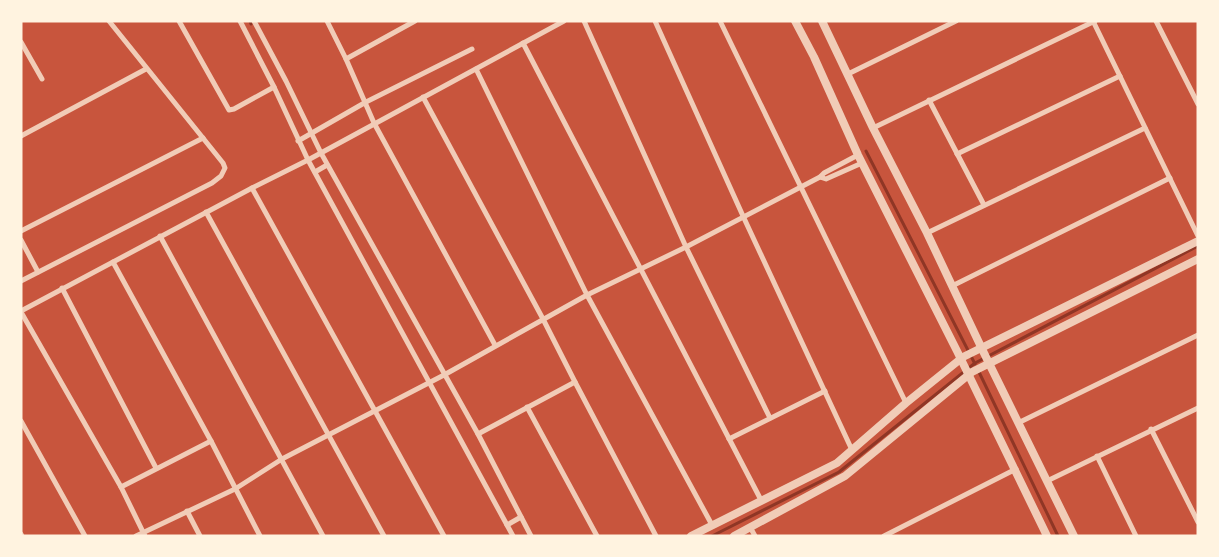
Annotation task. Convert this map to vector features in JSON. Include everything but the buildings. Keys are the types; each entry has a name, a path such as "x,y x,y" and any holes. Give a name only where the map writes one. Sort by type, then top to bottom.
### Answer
{"street":[{"path":"21,281 212,184 219,178 225,168 223,163 108,21"},
{"path":"179,21 229,110 274,87"},
{"path":"240,21 308,159 513,536"},
{"path":"254,21 286,81 320,152 478,434 531,536"},
{"path":"327,21 373,121 495,345"},
{"path":"346,59 415,21"},
{"path":"144,534 121,487 21,312 62,288 308,159 373,121 423,97 564,21"},
{"path":"584,21 686,247 770,418"},
{"path":"656,21 852,450"},
{"path":"720,21 906,403"},
{"path":"795,21 814,57 860,159 970,374 1016,469 1044,534"},
{"path":"848,74 956,21"},
{"path":"873,128 1094,21 1198,236"},
{"path":"1156,21 1198,104"},
{"path":"824,22 873,128 927,233 980,350 1048,480 1074,536"},
{"path":"21,42 42,79"},
{"path":"523,43 761,500"},
{"path":"298,140 312,136 366,104 472,49"},
{"path":"476,69 587,295 712,526"},
{"path":"21,136 146,70"},
{"path":"957,154 1120,76"},
{"path":"423,97 544,319 656,536"},
{"path":"929,100 984,205"},
{"path":"927,233 1145,128"},
{"path":"21,230 203,138"},
{"path":"820,177 826,179 860,159"},
{"path":"136,536 144,534 235,489 282,459 430,382 587,295 639,268 686,247 820,177 824,173 860,159"},
{"path":"315,172 327,165"},
{"path":"952,286 1170,178"},
{"path":"252,188 444,536"},
{"path":"206,212 384,536"},
{"path":"160,236 323,536"},
{"path":"21,240 38,272"},
{"path":"691,536 837,463 906,403 962,359 1198,241"},
{"path":"734,536 846,476 970,374 1198,259"},
{"path":"113,262 260,536"},
{"path":"62,288 156,468"},
{"path":"1018,423 1198,335"},
{"path":"478,434 575,382"},
{"path":"729,439 825,391"},
{"path":"527,407 597,536"},
{"path":"1048,480 1198,408"},
{"path":"21,420 85,536"},
{"path":"1151,429 1198,522"},
{"path":"121,487 211,442"},
{"path":"1097,456 1136,536"},
{"path":"884,536 1016,469"},
{"path":"187,512 200,536"},
{"path":"507,525 521,517"},
{"path":"750,527 755,536"}],"waterway":[{"path":"866,151 975,364"},
{"path":"712,536 839,472 975,363 1198,246"},
{"path":"978,370 1058,536"}]}
